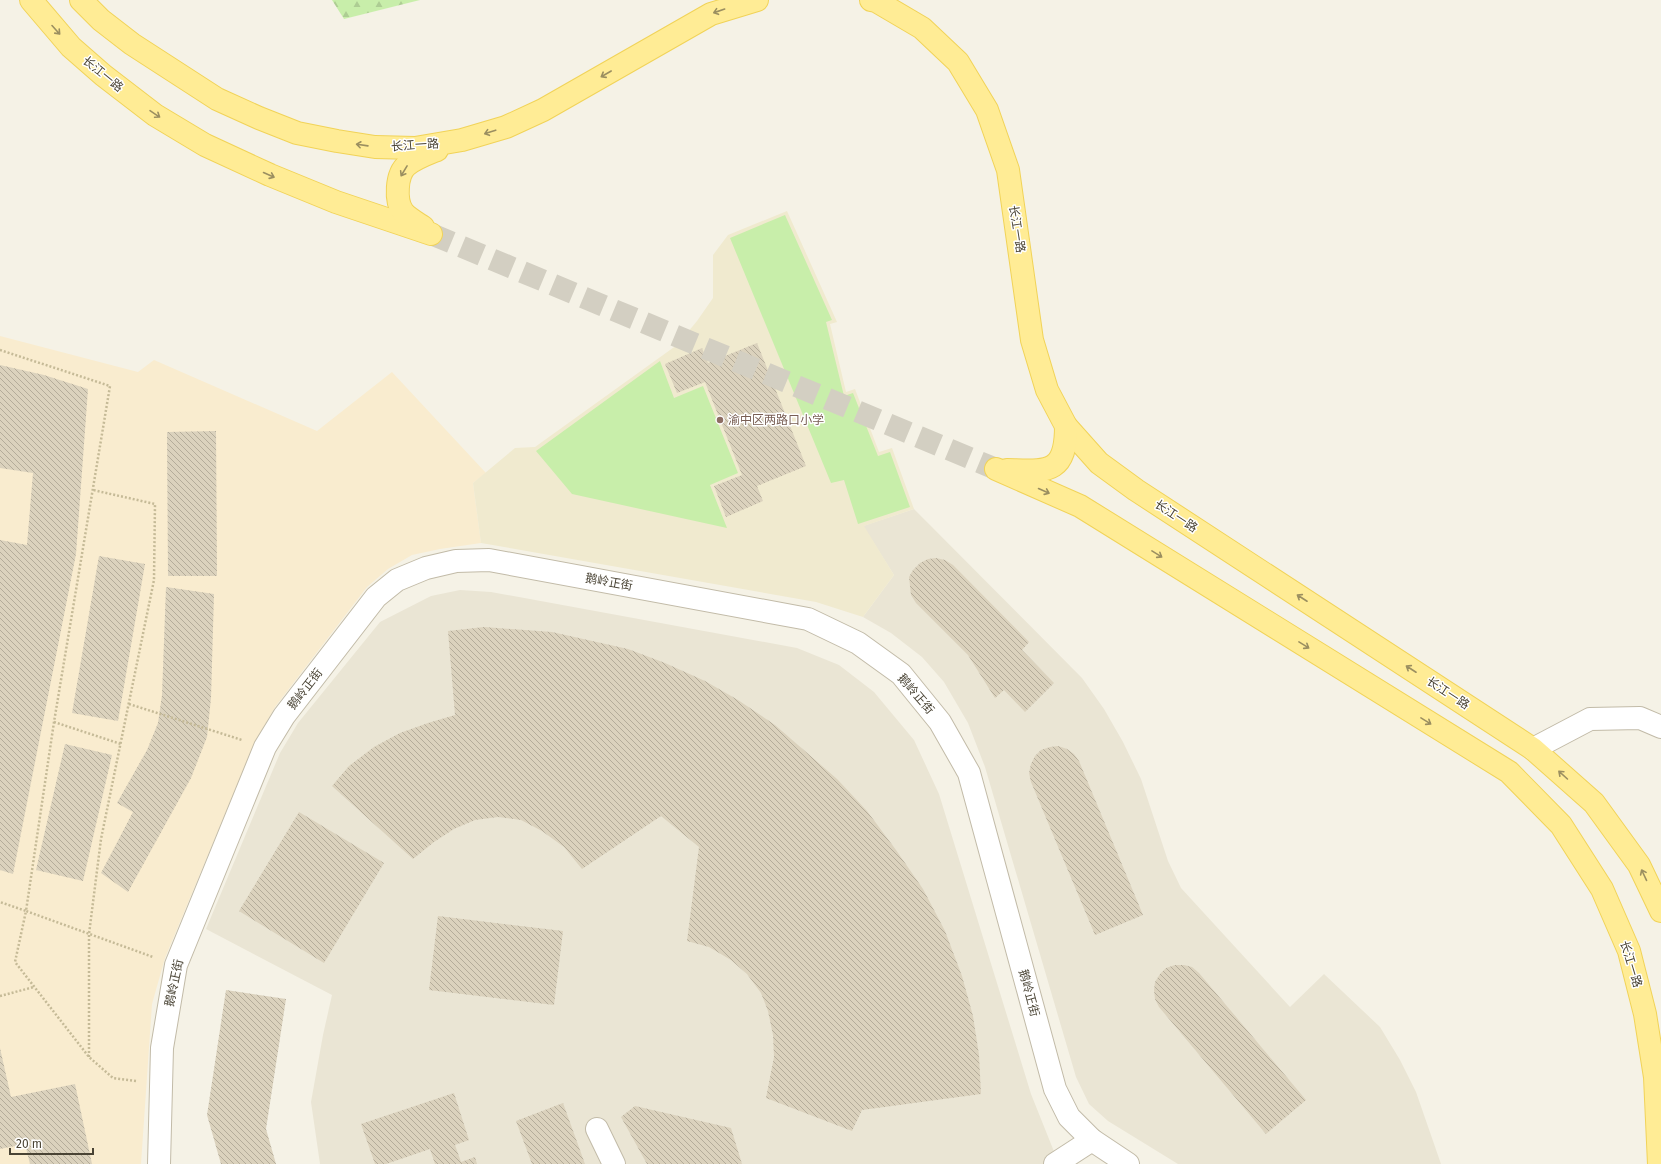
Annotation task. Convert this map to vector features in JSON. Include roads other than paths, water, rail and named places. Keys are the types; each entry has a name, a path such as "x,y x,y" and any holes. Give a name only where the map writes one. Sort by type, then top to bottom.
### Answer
{"main road":[{"name":"长江一路","path":"31,0 71,47 103,76 156,115 205,145 270,175 336,202 431,234 403,212 397,197 398,181 405,166 424,155 462,140 506,127 543,110 711,14 757,0"},
{"name":"长江一路","path":"81,0 101,20 132,44 217,100 296,132 337,142 375,147 415,148 462,140"},
{"name":"长江一路","path":"871,0 876,1 922,28 958,62 987,110 1008,170 1032,340 1047,390 1066,426 1099,463 1136,490 1533,749 1594,802 1639,865 1661,911"},
{"name":"长江一路","path":"1066,426 1066,444 1064,451 1061,458 1053,468 1042,471 996,469 1080,506 1509,772 1561,825 1602,889 1629,951 1645,1014 1654,1069 1659,1164"}],"street":[{"name":"鹅岭正街","path":"159,1164 162,1048 176,965 265,747 284,716 376,597 397,580 426,568 456,561 489,560 808,619 858,643 901,674 940,722 969,773 1055,1089 1069,1117 1092,1140 1128,1164"},
{"path":"1533,749 1590,719 1640,718 1661,726"},
{"path":"597,1129 614,1164"},
{"path":"1055,1164 1092,1140"}],"tunnel":[{"path":"431,234 996,469"}],"place":[{"name":"渝中区两路口小学","path":"720,420"}]}
